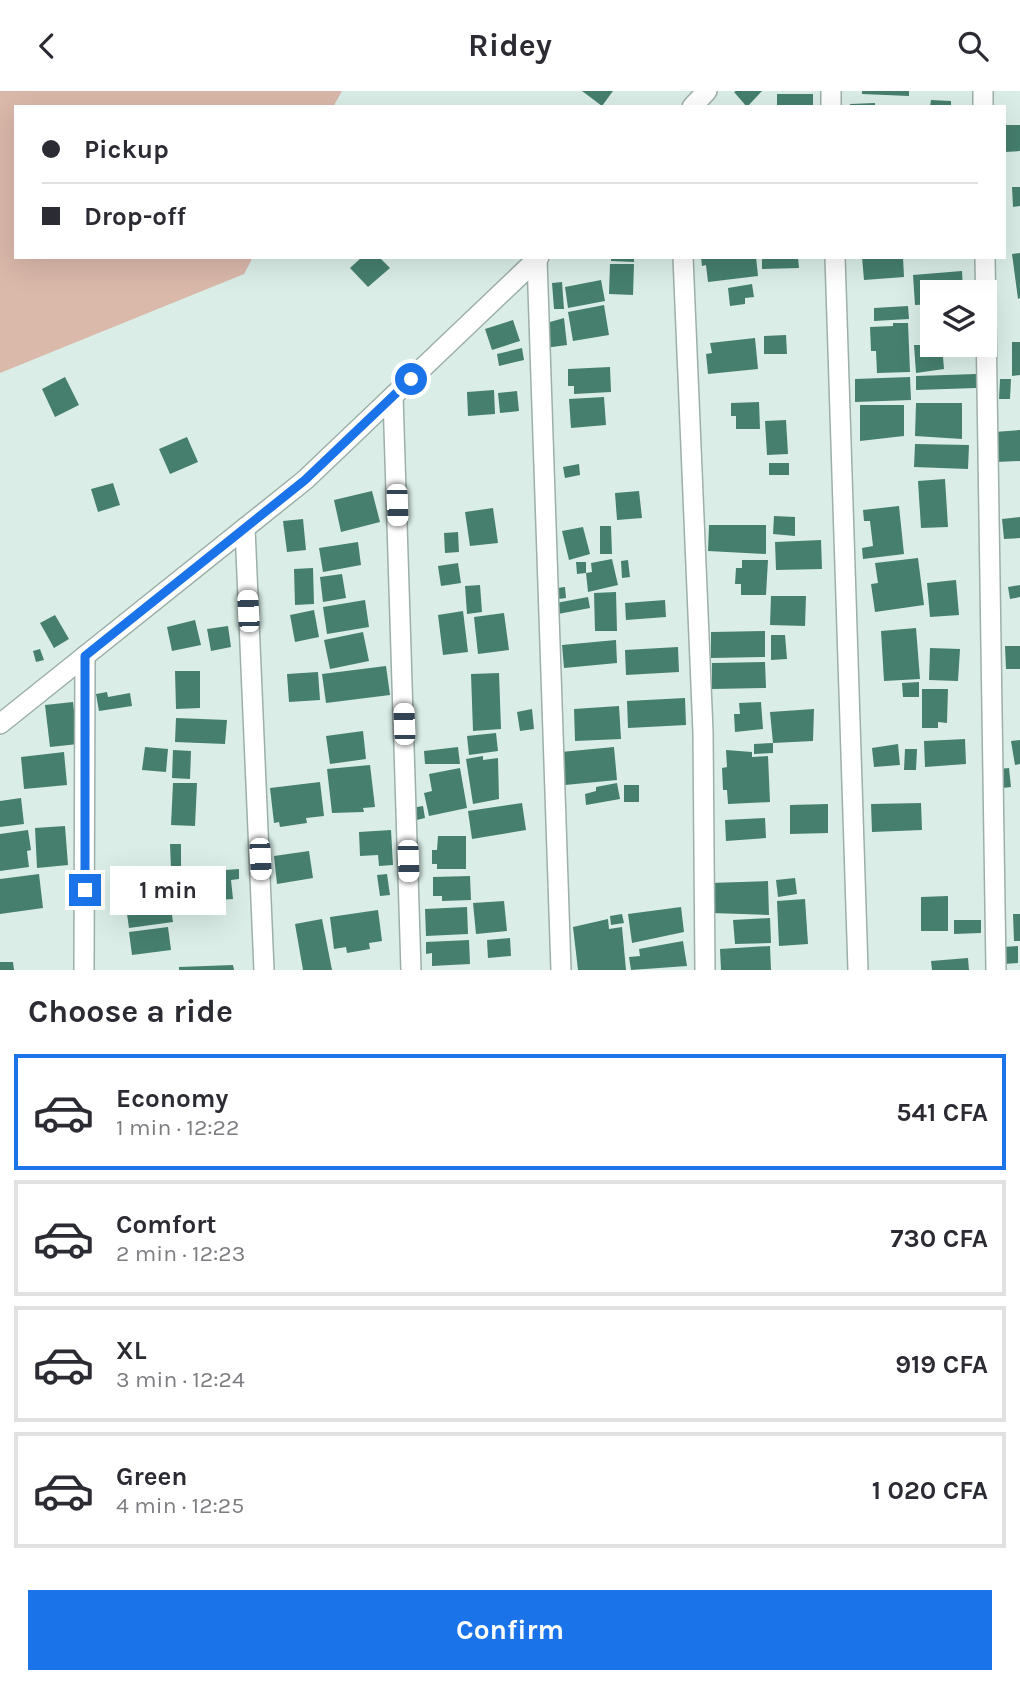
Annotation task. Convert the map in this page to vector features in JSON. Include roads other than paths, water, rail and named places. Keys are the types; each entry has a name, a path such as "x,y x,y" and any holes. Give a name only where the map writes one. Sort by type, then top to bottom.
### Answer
{"street":[{"path":"694,105 707,91"},
{"path":"0,724 305,480 537,259"},
{"path":"538,259 561,970"},
{"path":"683,259 703,732 705,970"},
{"path":"835,259 858,970"},
{"path":"985,259 996,970"},
{"path":"393,396 411,970"},
{"path":"245,528 264,970"},
{"path":"84,970 85,656"}]}
